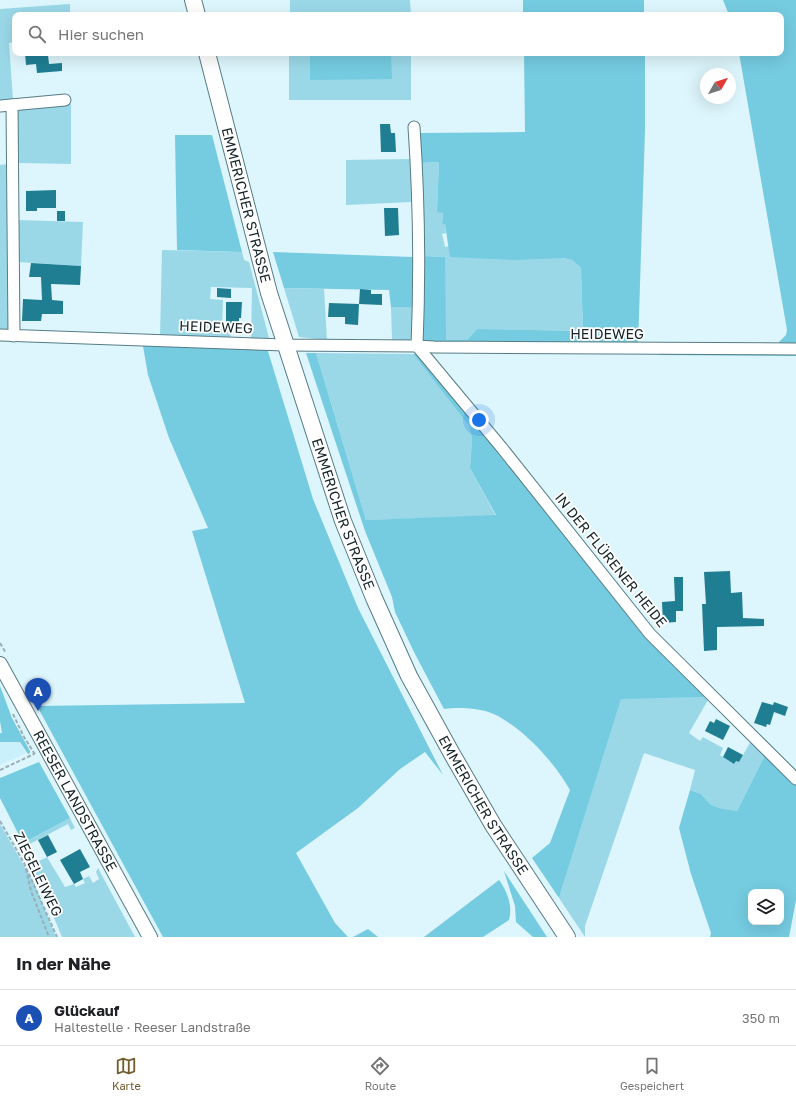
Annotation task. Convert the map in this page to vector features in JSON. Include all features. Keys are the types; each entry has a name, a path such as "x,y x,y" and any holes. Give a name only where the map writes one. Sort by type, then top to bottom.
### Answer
{"main road":[{"path":"193,0 196,12"},
{"name":"EMMERICHER STRASSE","path":"208,56 269,293 343,521 374,598 409,676 452,754 493,825 567,937"}],"street":[{"path":"0,106 65,100"},
{"path":"12,105 14,336"},
{"path":"414,127 418,189 419,260 417,346"},
{"name":"HEIDEWEG","path":"0,336 417,346 434,348 796,349"},
{"name":"IN DER FLÜRENER HEIDE","path":"417,346 502,448 650,634 796,779"},
{"name":"REESER LANDSTRASSE","path":"0,664 150,937"}],"path":[{"path":"0,770 34,754"},
{"name":"ZIEGELEIWEG","path":"0,821 24,862 58,937"},
{"path":"24,862 31,891 49,937"}],"shaded area":[{"path":"290,0 410,0 411,12 290,12"},
{"path":"523,0 644,0 644,12 523,12"},
{"path":"723,0 796,0 796,356 659,355 661,342 778,343 786,335 787,330 740,56 784,56 784,12 728,12"},
{"path":"70,4 70,12 12,12 12,42 9,43 13,100 0,101 0,9"},
{"path":"289,56 411,56 411,100 289,100"},
{"path":"310,56 391,56 392,79 310,80"},
{"path":"524,56 645,56 645,130 638,346 425,344 421,340 422,256 445,257 446,340 467,340 477,329 583,331 581,268 572,260 563,258 514,260 450,257 445,224 442,224 443,213 437,212 439,162 421,163 420,133 525,132"},
{"path":"71,104 71,164 17,163 16,111 19,108"},
{"path":"175,135 212,135 242,252 177,250"},
{"path":"412,159 412,202 346,205 346,160"},
{"path":"439,162 437,212 443,212 442,223 445,223 446,233 442,234 445,247 450,246 450,257 563,258 572,260 581,268 583,331 477,329 467,340 445,340 445,257 422,256 421,163"},
{"path":"8,164 9,330 0,330 0,165"},
{"path":"17,220 83,222 81,266 18,262"},
{"path":"162,250 242,252 244,260 249,262 269,338 251,341 252,288 211,287 210,299 223,300 222,326 230,327 231,339 160,337"},
{"path":"273,252 413,257 413,307 391,307 389,290 284,288"},
{"path":"284,288 324,289 327,340 299,337"},
{"path":"391,307 413,307 413,336 410,340 392,340"},
{"path":"143,346 267,348 313,499 358,608 443,775 425,752 400,769 358,808 296,853 335,923 348,937 163,937 37,706 245,703 192,531 208,528 169,438 148,375"},
{"path":"306,353 316,353 366,520 496,515 470,468 472,439 469,426 413,354 420,354 643,635 705,697 621,699 559,898 532,858 550,843 570,790 548,758 539,748 509,723 492,713 485,711 464,708 444,709 395,612 392,597 365,531"},
{"path":"316,353 413,354 469,426 472,439 470,468 496,516 366,520"},
{"path":"0,686 12,718 30,751 28,754 20,742 0,742 0,733 2,733 0,721"},
{"path":"705,697 708,700 689,733 700,741 703,737 723,748 720,755 734,764 736,761 739,762 751,741 765,755 737,811 719,808 710,804 701,794 690,790 695,770 644,753 585,926 585,937 559,898 621,698"},
{"path":"0,742 20,742 26,753 0,765"},
{"path":"765,755 796,785 796,900 789,937 710,937 711,933 691,874 679,828 690,790 701,794 710,804 719,808 737,811"},
{"path":"39,762 70,818 23,843 0,798 0,778"},
{"path":"70,818 75,828 71,830 68,824 28,845 37,862 47,857 65,887 74,884 76,887 85,883 83,879 89,876 93,883 99,879 96,872 98,868 135,937 62,937 23,843"},
{"path":"0,824 34,883 56,937 0,937"},
{"path":"504,871 547,937 533,937 516,922 515,906"},
{"path":"499,880 510,904 509,920 483,937 424,937"},
{"path":"368,929 378,937 353,937"}],"building":[{"path":"25,56 48,56 49,64 62,63 62,71 37,73 36,64 26,65"},
{"path":"380,124 390,124 391,133 395,133 396,152 381,152"},
{"path":"56,190 56,208 37,208 37,211 26,211 26,191"},
{"path":"384,208 398,208 399,235 385,236"},
{"path":"57,211 65,211 65,221 57,221"},
{"path":"31,263 81,266 80,285 51,284 52,300 63,301 63,314 42,314 41,321 22,321 23,299 42,300 41,277 29,277"},
{"path":"217,288 231,289 231,298 217,297"},
{"path":"360,289 371,290 371,294 382,294 382,305 359,304"},
{"path":"226,302 242,302 239,327 226,326"},
{"path":"329,303 359,304 358,325 345,324 345,317 328,317"},
{"path":"730,571 731,593 742,592 743,618 764,619 764,626 717,627 717,650 704,651 702,604 706,604 704,572"},
{"path":"674,577 683,577 683,611 676,611 676,622 663,623 662,602 675,601"},
{"path":"762,702 773,705 774,702 788,707 785,716 774,712 770,725 767,724 766,727 754,723"},
{"path":"716,719 730,726 723,740 705,731 710,721 714,723"},
{"path":"728,747 743,755 739,762 736,761 734,764 723,757"},
{"path":"48,835 57,852 47,857 38,840"},
{"path":"80,849 90,867 80,872 83,879 74,884 60,860"}],"place":[{"name":"Glückauf","path":"38,711"}]}
